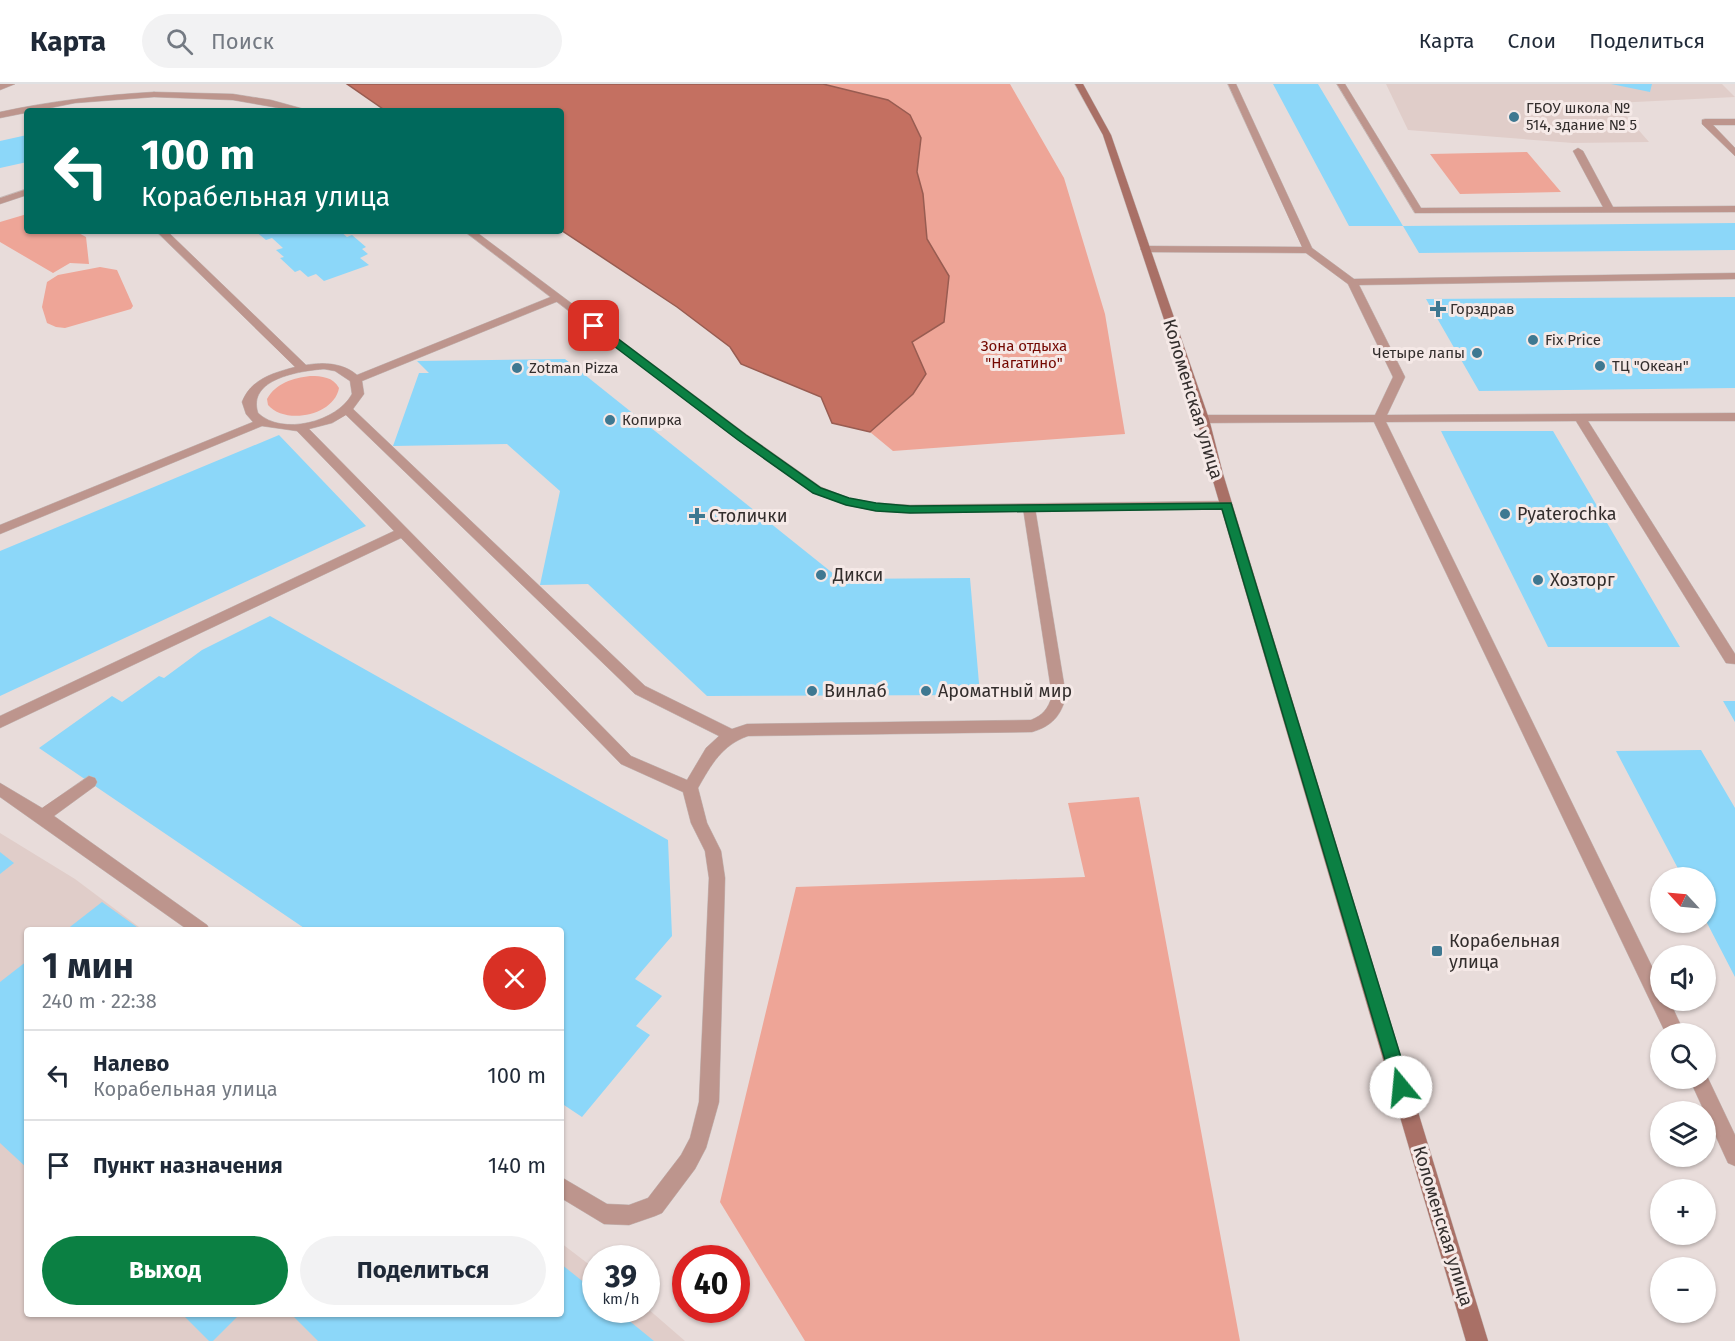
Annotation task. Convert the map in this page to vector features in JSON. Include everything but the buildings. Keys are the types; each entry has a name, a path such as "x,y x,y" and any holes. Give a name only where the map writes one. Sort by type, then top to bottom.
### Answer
{"street":[{"path":"0,87 11,84"},
{"name":"Коломенская улица","path":"1078,84 1107,135 1203,419 1477,1341"},
{"path":"1232,84 1308,250 1352,282 1399,377 1379,419"},
{"path":"1341,84 1418,211 1735,209"},
{"path":"35,108 89,97 178,90 256,96 297,108"},
{"path":"0,115 24,110"},
{"path":"1735,122 1705,122 1735,153"},
{"path":"1578,151 1610,210"},
{"path":"0,201 24,193"},
{"path":"164,234 302,367"},
{"path":"473,234 742,437 817,490 846,501 876,507 910,509 1227,505"},
{"path":"1145,249 1308,250"},
{"path":"1352,282 1735,276"},
{"path":"357,379 557,297"},
{"path":"302,367 334,367 349,372 357,379 360,386 359,393 347,409 334,417 300,427 279,427 262,422 253,416 249,407 251,397 258,387 270,379 302,367"},
{"path":"347,409 640,690 730,735"},
{"path":"1203,419 1735,417"},
{"path":"1580,418 1731,659 1735,659"},
{"path":"1379,419 1671,1023"},
{"path":"0,530 262,422"},
{"path":"300,427 626,760 690,788"},
{"path":"564,1189 604,1214 629,1215 655,1206 688,1162 704,1127 709,1102 717,878 713,851 699,823 690,788 711,750 730,735 747,730 1032,726 1043,722 1055,712 1059,696 1029,508"},
{"path":"0,722 402,532"},
{"path":"42,816 89,782"},
{"path":"0,789 42,816 197,927"},
{"path":"1703,1089 1735,1156"}],"shaded area":[{"path":"347,84 823,84 888,100 910,115 921,138 917,172 923,194 927,239 949,276 944,322 912,342 926,374 913,394 870,432 832,423 821,397 741,364 730,347 677,307 564,232 564,108 382,108"},
{"name":"ГБОУ школа № 514, здание № 5","path":"1386,84 1722,84 1735,97 1615,103 1649,142 1573,143 1408,130"},
{"path":"0,833 75,879 139,927 24,927 24,1317 564,1317 564,1245 582,1259 582,1323 660,1323 660,1319 685,1341 0,1341"}],"green space":[{"name":"Зона отдыха \"Нагатино\"","path":"823,84 1010,84 1064,178 1105,314 1125,434 893,451 870,432 913,394 911,342 949,276 927,239 923,194 917,172 921,138 834,88"},
{"path":"1527,152 1561,192 1460,194 1430,154"},
{"path":"24,215 24,234 80,234 86,237 89,264 70,263 53,273 0,242 0,222"},
{"path":"100,267 117,270 133,306 131,309 65,328 47,323 42,307 47,282 58,275"},
{"path":"310,376 327,378 334,381 339,388 335,398 328,405 319,411 297,416 286,415 268,405 267,399 280,385 297,378"},
{"path":"1139,797 1240,1341 805,1341 750,1251 750,1245 746,1245 720,1202 796,887 1085,877 1068,803"}],"place":[{"name":"ГБОУ школа № 514, здание № 5","path":"1514,117"},
{"name":"Горздрав","path":"1438,309"},
{"name":"Fix Price","path":"1533,340"},
{"name":"Четыре лапы","path":"1477,353"},
{"name":"ТЦ \"Океан\"","path":"1600,366"},
{"name":"Zotman Pizza","path":"517,368"},
{"name":"Копирка","path":"610,420"},
{"name":"Pyaterochka","path":"1505,514"},
{"name":"Столички","path":"697,516"},
{"name":"Дикси","path":"821,575"},
{"name":"Хозторг","path":"1538,580"},
{"name":"Винлаб","path":"812,691"},
{"name":"Ароматный мир","path":"926,691"},
{"name":"Корабельная улица","path":"1437,951"}],"route":[{"path":"594,326 817,490 846,501 876,507 910,509 1227,505 1401,1087"}]}
